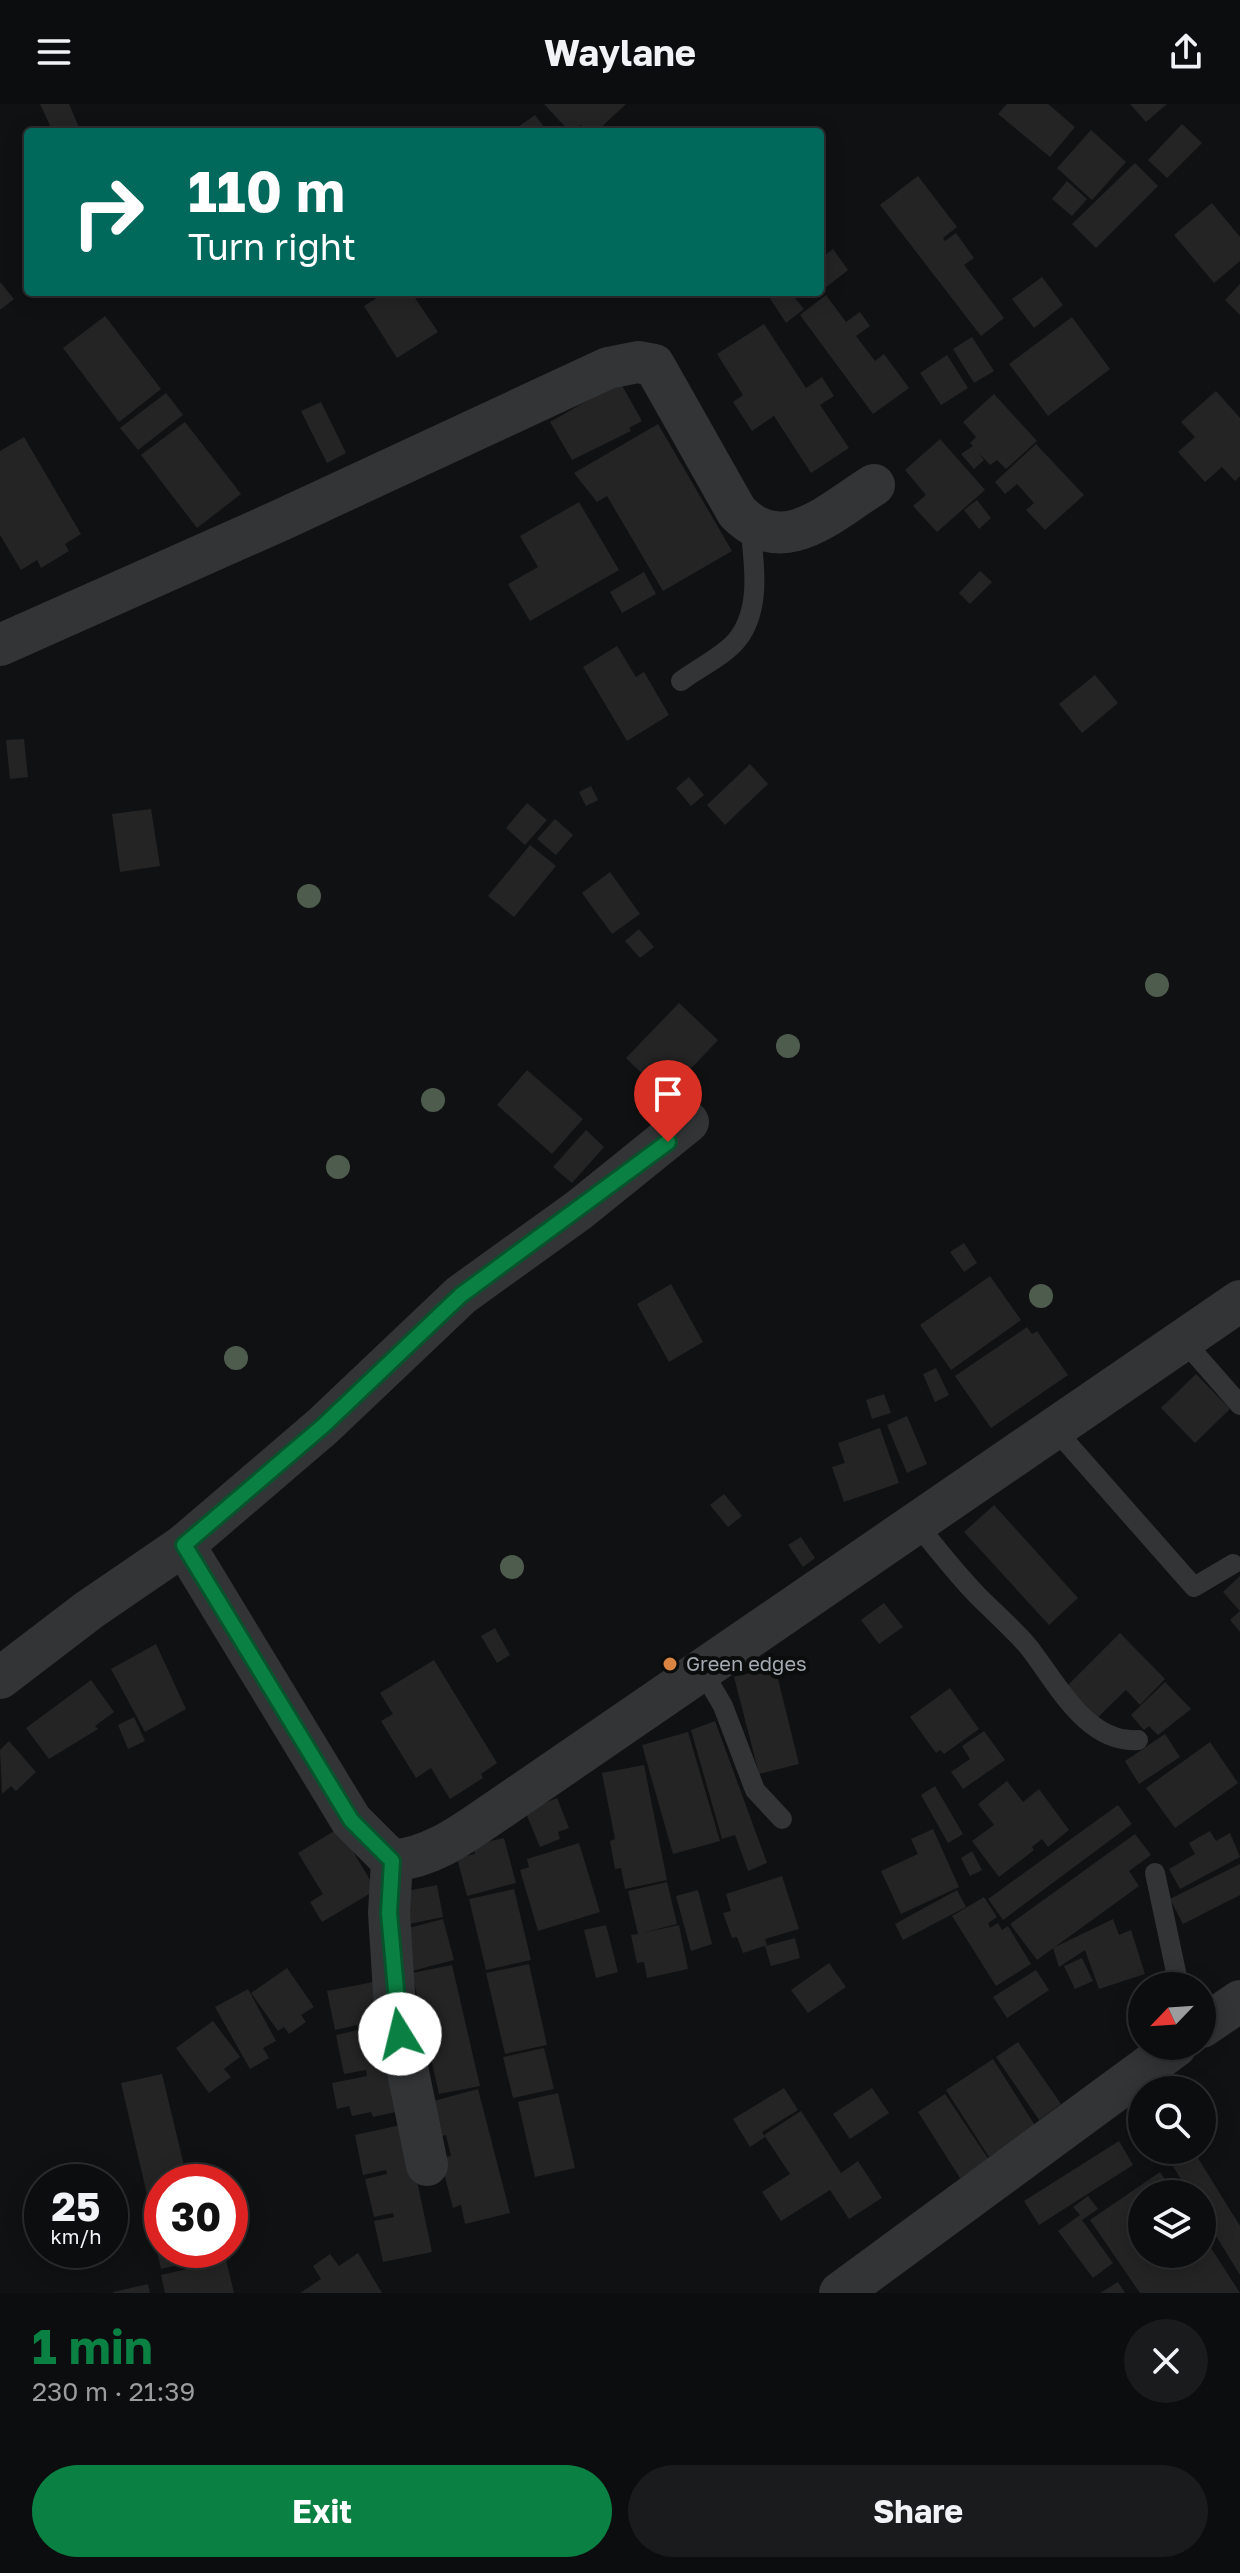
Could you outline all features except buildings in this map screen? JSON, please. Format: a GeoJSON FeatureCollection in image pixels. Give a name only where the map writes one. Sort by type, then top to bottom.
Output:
{"type":"FeatureCollection","features":[{"type":"Feature","properties":{"kind":"street"},"geometry":{"type":"LineString","coordinates":[[0,645],[281,520],[608,368],[638,362],[654,365],[737,512],[750,525],[776,534],[801,531],[874,485]]}},
{"type":"Feature","properties":{"kind":"street"},"geometry":{"type":"LineString","coordinates":[[0,1678],[89,1610],[184,1545],[323,1426],[461,1295],[579,1210],[688,1122]]}},
{"type":"Feature","properties":{"kind":"street"},"geometry":{"type":"LineString","coordinates":[[392,1861],[418,1858],[446,1845],[1240,1301]]}},
{"type":"Feature","properties":{"kind":"street"},"geometry":{"type":"LineString","coordinates":[[184,1545],[351,1820],[392,1861],[389,1913],[395,2008],[427,2165]]}},
{"type":"Feature","properties":{"kind":"street"},"geometry":{"type":"LineString","coordinates":[[1216,2017],[1240,2001]]}},
{"type":"Feature","properties":{"kind":"street"},"geometry":{"type":"LineString","coordinates":[[840,2293],[1157,2060]]}},
{"type":"Feature","properties":{"kind":"lane"},"geometry":{"type":"LineString","coordinates":[[681,681],[736,640],[750,613],[755,577],[750,525]]}},
{"type":"Feature","properties":{"kind":"lane"},"geometry":{"type":"LineString","coordinates":[[1183,1340],[1240,1405]]}},
{"type":"Feature","properties":{"kind":"lane"},"geometry":{"type":"LineString","coordinates":[[1053,1427],[1194,1587],[1233,1564]]}},
{"type":"Feature","properties":{"kind":"lane"},"geometry":{"type":"LineString","coordinates":[[915,1522],[976,1594],[1027,1645],[1057,1690],[1097,1727],[1121,1741],[1138,1740]]}},
{"type":"Feature","properties":{"kind":"lane"},"geometry":{"type":"LineString","coordinates":[[702,1670],[723,1706],[755,1790],[782,1819]]}},
{"type":"Feature","properties":{"kind":"lane"},"geometry":{"type":"LineString","coordinates":[[1155,1873],[1176,1972]]}},
{"type":"Feature","properties":{"kind":"place","name":"Green edges"},"geometry":{"type":"Point","coordinates":[670,1664]}},
{"type":"Feature","properties":{"kind":"route"},"geometry":{"type":"LineString","coordinates":[[400,2034],[395,2008],[389,1913],[392,1861],[368,1841],[351,1820],[184,1545],[323,1426],[461,1295],[668,1142]]}}]}
